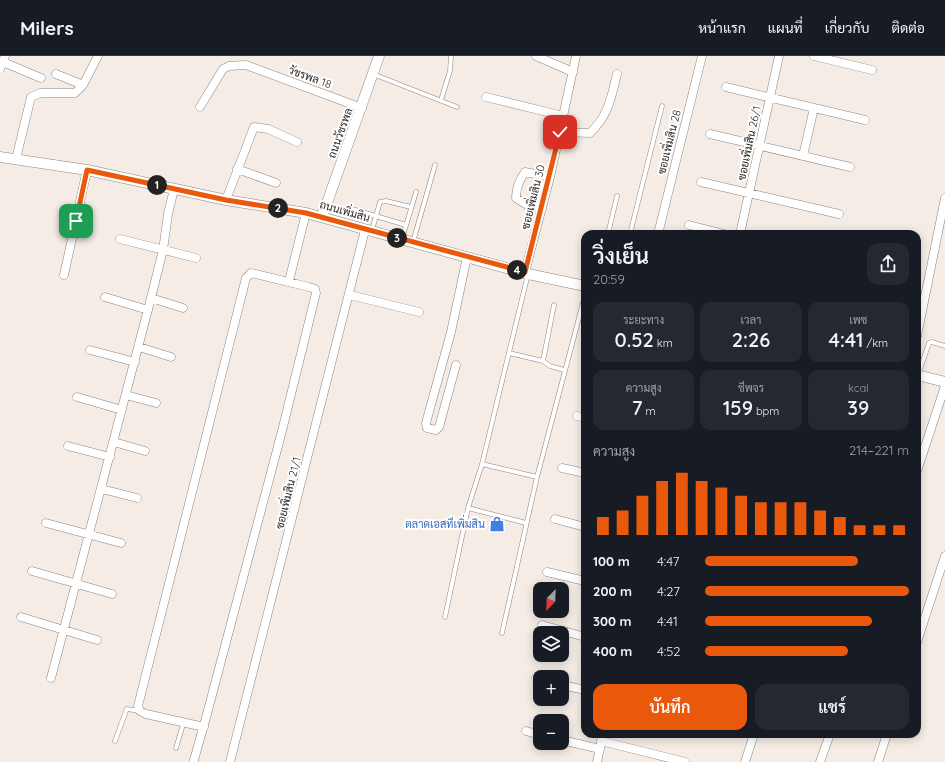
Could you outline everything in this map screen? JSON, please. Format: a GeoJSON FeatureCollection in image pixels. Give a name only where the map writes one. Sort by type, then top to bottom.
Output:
{"type":"FeatureCollection","features":[{"type":"Feature","properties":{"kind":"street"},"geometry":{"type":"LineString","coordinates":[[16,159],[31,97],[40,93],[75,93],[83,85],[98,56]]}},
{"type":"Feature","properties":{"kind":"street","name":"ถนนวัชรพล"},"geometry":{"type":"LineString","coordinates":[[322,217],[362,108],[379,56]]}},
{"type":"Feature","properties":{"kind":"street"},"geometry":{"type":"LineString","coordinates":[[536,56],[573,72]]}},
{"type":"Feature","properties":{"kind":"street","name":"ซอยเพิ่มสิน 30"},"geometry":{"type":"LineString","coordinates":[[527,273],[550,177],[576,56]]}},
{"type":"Feature","properties":{"kind":"street","name":"ซอยเพิ่มสิน 28"},"geometry":{"type":"LineString","coordinates":[[659,230],[702,56]]}},
{"type":"Feature","properties":{"kind":"street","name":"ซอยเพิ่มสิน 26/1"},"geometry":{"type":"LineString","coordinates":[[741,230],[779,56]]}},
{"type":"Feature","properties":{"kind":"street"},"geometry":{"type":"LineString","coordinates":[[814,56],[872,70]]}},
{"type":"Feature","properties":{"kind":"street"},"geometry":{"type":"LineString","coordinates":[[3,62],[41,78]]}},
{"type":"Feature","properties":{"kind":"street","name":"วัชรพล 18"},"geometry":{"type":"LineString","coordinates":[[200,107],[223,69],[240,65],[362,108]]}},
{"type":"Feature","properties":{"kind":"street"},"geometry":{"type":"LineString","coordinates":[[56,74],[83,85]]}},
{"type":"Feature","properties":{"kind":"street"},"geometry":{"type":"LineString","coordinates":[[560,132],[590,133],[600,124],[608,111],[617,74]]}},
{"type":"Feature","properties":{"kind":"street"},"geometry":{"type":"LineString","coordinates":[[726,87],[866,120]]}},
{"type":"Feature","properties":{"kind":"street"},"geometry":{"type":"LineString","coordinates":[[486,97],[563,116]]}},
{"type":"Feature","properties":{"kind":"street"},"geometry":{"type":"LineString","coordinates":[[803,156],[814,108]]}},
{"type":"Feature","properties":{"kind":"street"},"geometry":{"type":"LineString","coordinates":[[226,200],[254,127],[268,129],[296,142]]}},
{"type":"Feature","properties":{"kind":"street"},"geometry":{"type":"LineString","coordinates":[[710,134],[850,166]]}},
{"type":"Feature","properties":{"kind":"street","name":"ถนนเพิ่มสิน"},"geometry":{"type":"LineString","coordinates":[[0,157],[87,170],[226,200],[306,213],[527,273],[581,285]]}},
{"type":"Feature","properties":{"kind":"street"},"geometry":{"type":"LineString","coordinates":[[237,169],[276,183]]}},
{"type":"Feature","properties":{"kind":"street"},"geometry":{"type":"LineString","coordinates":[[64,275],[87,170]]}},
{"type":"Feature","properties":{"kind":"street"},"geometry":{"type":"LineString","coordinates":[[542,208],[527,205],[516,198],[516,194],[520,180],[525,172],[550,177]]}},
{"type":"Feature","properties":{"kind":"street"},"geometry":{"type":"LineString","coordinates":[[701,182],[838,214]]}},
{"type":"Feature","properties":{"kind":"street"},"geometry":{"type":"LineString","coordinates":[[51,678],[139,347],[163,250],[168,214],[174,189]]}},
{"type":"Feature","properties":{"kind":"street"},"geometry":{"type":"LineString","coordinates":[[921,316],[945,198]]}},
{"type":"Feature","properties":{"kind":"street"},"geometry":{"type":"LineString","coordinates":[[289,280],[306,213]]}},
{"type":"Feature","properties":{"kind":"street"},"geometry":{"type":"LineString","coordinates":[[689,225],[708,230]]}},
{"type":"Feature","properties":{"kind":"street","name":"ซอยเพิ่มสิน 21/1"},"geometry":{"type":"LineString","coordinates":[[230,762],[350,295],[369,231]]}},
{"type":"Feature","properties":{"kind":"street"},"geometry":{"type":"LineString","coordinates":[[120,239],[196,258]]}},
{"type":"Feature","properties":{"kind":"street"},"geometry":{"type":"LineString","coordinates":[[456,365],[439,427],[436,430],[426,428],[426,423],[451,332],[467,257]]}},
{"type":"Feature","properties":{"kind":"street"},"geometry":{"type":"LineString","coordinates":[[194,760],[204,726],[282,431],[316,294],[315,289],[289,280],[251,273],[246,278],[138,706],[140,711],[146,714],[204,726]]}},
{"type":"Feature","properties":{"kind":"street"},"geometry":{"type":"LineString","coordinates":[[350,295],[418,312]]}},
{"type":"Feature","properties":{"kind":"street"},"geometry":{"type":"LineString","coordinates":[[105,297],[148,310]]}},
{"type":"Feature","properties":{"kind":"street"},"geometry":{"type":"LineString","coordinates":[[151,298],[183,308]]}},
{"type":"Feature","properties":{"kind":"street"},"geometry":{"type":"LineString","coordinates":[[139,347],[171,357]]}},
{"type":"Feature","properties":{"kind":"street"},"geometry":{"type":"LineString","coordinates":[[90,350],[135,362]]}},
{"type":"Feature","properties":{"kind":"street"},"geometry":{"type":"LineString","coordinates":[[921,376],[945,382]]}},
{"type":"Feature","properties":{"kind":"street"},"geometry":{"type":"LineString","coordinates":[[921,459],[945,386]]}},
{"type":"Feature","properties":{"kind":"street"},"geometry":{"type":"LineString","coordinates":[[126,395],[156,403]]}},
{"type":"Feature","properties":{"kind":"street"},"geometry":{"type":"LineString","coordinates":[[77,397],[122,410]]}},
{"type":"Feature","properties":{"kind":"street"},"geometry":{"type":"LineString","coordinates":[[114,442],[145,451]]}},
{"type":"Feature","properties":{"kind":"street"},"geometry":{"type":"LineString","coordinates":[[68,446],[110,457]]}},
{"type":"Feature","properties":{"kind":"street"},"geometry":{"type":"LineString","coordinates":[[562,468],[581,472]]}},
{"type":"Feature","properties":{"kind":"street"},"geometry":{"type":"LineString","coordinates":[[102,489],[137,498]]}},
{"type":"Feature","properties":{"kind":"street"},"geometry":{"type":"LineString","coordinates":[[555,519],[581,526]]}},
{"type":"Feature","properties":{"kind":"street"},"geometry":{"type":"LineString","coordinates":[[46,523],[121,543]]}},
{"type":"Feature","properties":{"kind":"street"},"geometry":{"type":"LineString","coordinates":[[921,630],[945,557]]}},
{"type":"Feature","properties":{"kind":"street"},"geometry":{"type":"LineString","coordinates":[[32,571],[112,594]]}},
{"type":"Feature","properties":{"kind":"street"},"geometry":{"type":"LineString","coordinates":[[547,572],[581,580]]}},
{"type":"Feature","properties":{"kind":"street"},"geometry":{"type":"LineString","coordinates":[[21,617],[97,640]]}},
{"type":"Feature","properties":{"kind":"street"},"geometry":{"type":"LineString","coordinates":[[542,625],[581,636]]}},
{"type":"Feature","properties":{"kind":"street"},"geometry":{"type":"LineString","coordinates":[[569,687],[581,689]]}},
{"type":"Feature","properties":{"kind":"street"},"geometry":{"type":"LineString","coordinates":[[526,731],[533,733]]}},
{"type":"Feature","properties":{"kind":"street"},"geometry":{"type":"LineString","coordinates":[[745,762],[753,738]]}},
{"type":"Feature","properties":{"kind":"street"},"geometry":{"type":"LineString","coordinates":[[820,762],[829,738]]}},
{"type":"Feature","properties":{"kind":"street"},"geometry":{"type":"LineString","coordinates":[[878,762],[886,738]]}},
{"type":"Feature","properties":{"kind":"street"},"geometry":{"type":"LineString","coordinates":[[569,740],[601,742],[685,762]]}},
{"type":"Feature","properties":{"kind":"street"},"geometry":{"type":"LineString","coordinates":[[597,762],[601,742]]}},
{"type":"Feature","properties":{"kind":"lane"},"geometry":{"type":"LineString","coordinates":[[441,100],[450,71],[451,56]]}},
{"type":"Feature","properties":{"kind":"lane"},"geometry":{"type":"LineString","coordinates":[[373,74],[457,107]]}},
{"type":"Feature","properties":{"kind":"lane"},"geometry":{"type":"LineString","coordinates":[[631,230],[662,106]]}},
{"type":"Feature","properties":{"kind":"lane"},"geometry":{"type":"LineString","coordinates":[[413,242],[435,166]]}},
{"type":"Feature","properties":{"kind":"lane"},"geometry":{"type":"LineString","coordinates":[[402,239],[416,192]]}},
{"type":"Feature","properties":{"kind":"lane"},"geometry":{"type":"LineString","coordinates":[[609,230],[617,196]]}},
{"type":"Feature","properties":{"kind":"lane"},"geometry":{"type":"LineString","coordinates":[[369,231],[379,204],[383,201],[411,207]]}},
{"type":"Feature","properties":{"kind":"lane"},"geometry":{"type":"LineString","coordinates":[[352,209],[406,225]]}},
{"type":"Feature","properties":{"kind":"lane"},"geometry":{"type":"LineString","coordinates":[[445,617],[468,508],[482,464],[527,273]]}},
{"type":"Feature","properties":{"kind":"lane"},"geometry":{"type":"LineString","coordinates":[[543,361],[554,305]]}},
{"type":"Feature","properties":{"kind":"lane"},"geometry":{"type":"LineString","coordinates":[[502,632],[537,477],[581,309]]}},
{"type":"Feature","properties":{"kind":"lane"},"geometry":{"type":"LineString","coordinates":[[921,366],[929,343],[945,346]]}},
{"type":"Feature","properties":{"kind":"lane"},"geometry":{"type":"LineString","coordinates":[[509,353],[543,361],[550,366],[564,370]]}},
{"type":"Feature","properties":{"kind":"lane"},"geometry":{"type":"LineString","coordinates":[[482,464],[537,477]]}},
{"type":"Feature","properties":{"kind":"lane"},"geometry":{"type":"LineString","coordinates":[[468,508],[526,523]]}},
{"type":"Feature","properties":{"kind":"lane"},"geometry":{"type":"LineString","coordinates":[[115,741],[127,709],[140,711]]}},
{"type":"Feature","properties":{"kind":"lane"},"geometry":{"type":"LineString","coordinates":[[176,748],[184,721]]}},
{"type":"Feature","properties":{"kind":"place","name":"ตลาดเอสทีเพิ่มสิน"},"geometry":{"type":"Point","coordinates":[497,524]}},
{"type":"Feature","properties":{"kind":"route"},"geometry":{"type":"LineString","coordinates":[[76,221],[87,170],[226,200],[306,213],[525,272],[550,177],[560,132]]}}]}
